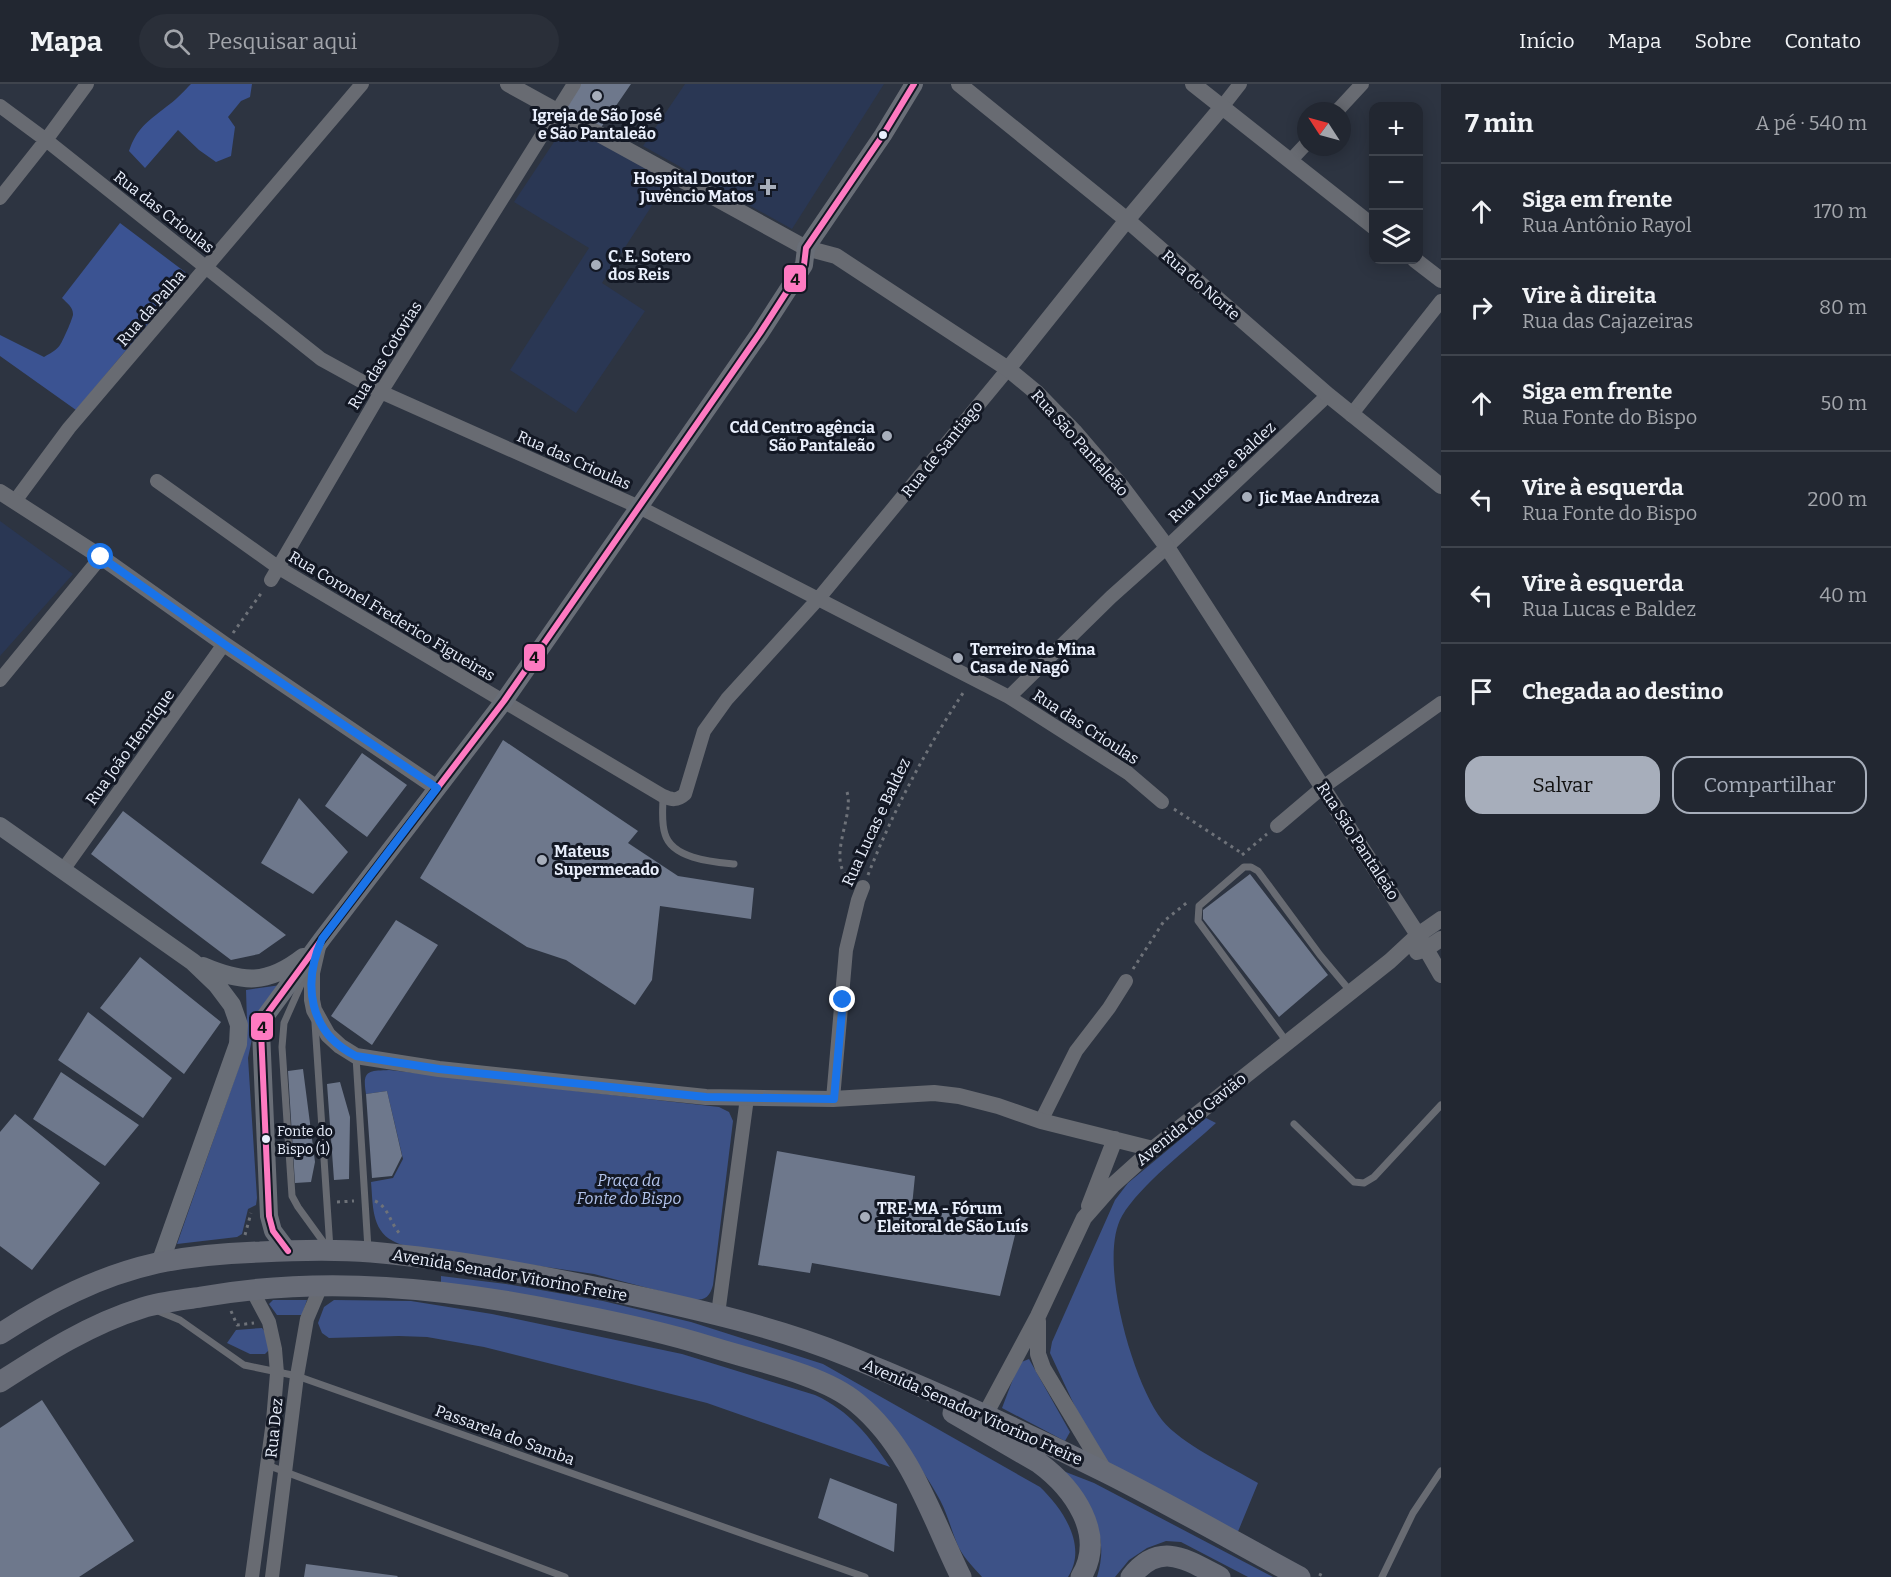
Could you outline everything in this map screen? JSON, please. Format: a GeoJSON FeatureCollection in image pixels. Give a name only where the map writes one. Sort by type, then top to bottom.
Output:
{"type":"FeatureCollection","features":[{"type":"Feature","properties":{"kind":"main road"},"geometry":{"type":"LineString","coordinates":[[288,1251],[273,1231],[269,1216],[261,1031],[267,1013],[504,701],[760,333],[804,265],[807,248],[884,135],[914,84]]}},
{"type":"Feature","properties":{"kind":"main road"},"geometry":{"type":"LineString","coordinates":[[0,826],[193,962],[217,985],[237,1015],[238,1044],[160,1263]]}},
{"type":"Feature","properties":{"kind":"main road"},"geometry":{"type":"LineString","coordinates":[[193,962],[242,980],[262,978],[294,964],[321,942]]}},
{"type":"Feature","properties":{"kind":"main road","name":"Avenida Senador Vitorino Freire"},"geometry":{"type":"LineString","coordinates":[[0,1334],[70,1293],[126,1271],[219,1254],[288,1251],[368,1252],[434,1259],[576,1282],[718,1314],[843,1354],[985,1415],[1106,1473],[1300,1577]]}},
{"type":"Feature","properties":{"kind":"main road","name":"Avenida Senador Vitorino Freire"},"geometry":{"type":"LineString","coordinates":[[0,1382],[54,1347],[105,1321],[144,1307],[252,1290],[321,1286],[431,1290],[522,1303],[635,1326],[692,1341],[826,1384],[857,1402],[894,1445],[921,1487],[963,1577]]}},
{"type":"Feature","properties":{"kind":"main road"},"geometry":{"type":"LineString","coordinates":[[873,1367],[1039,1463],[1061,1482],[1078,1503],[1088,1528],[1089,1552],[1086,1569],[1081,1577]]}},
{"type":"Feature","properties":{"kind":"main road"},"geometry":{"type":"LineString","coordinates":[[1131,1577],[1150,1560],[1171,1555],[1220,1577]]}},
{"type":"Feature","properties":{"kind":"street"},"geometry":{"type":"LineString","coordinates":[[0,198],[87,84]]}},
{"type":"Feature","properties":{"kind":"street","name":"Rua da Palha"},"geometry":{"type":"LineString","coordinates":[[15,501],[69,428],[362,84]]}},
{"type":"Feature","properties":{"kind":"street","name":"Rua São Pantaleão"},"geometry":{"type":"LineString","coordinates":[[508,84],[807,248],[836,256],[1008,369],[1037,393],[1074,431],[1122,487],[1167,547],[1323,787],[1441,975]]}},
{"type":"Feature","properties":{"kind":"street","name":"Rua das Cotovias"},"geometry":{"type":"LineString","coordinates":[[275,574],[381,392],[574,84]]}},
{"type":"Feature","properties":{"kind":"street","name":"Rua do Norte"},"geometry":{"type":"LineString","coordinates":[[959,84],[1127,220],[1328,396],[1441,486]]}},
{"type":"Feature","properties":{"kind":"street"},"geometry":{"type":"LineString","coordinates":[[1193,84],[1369,222]]}},
{"type":"Feature","properties":{"kind":"street"},"geometry":{"type":"LineString","coordinates":[[1222,107],[1240,84]]}},
{"type":"Feature","properties":{"kind":"street"},"geometry":{"type":"LineString","coordinates":[[1345,102],[1362,84]]}},
{"type":"Feature","properties":{"kind":"street","name":"Rua das Crioulas"},"geometry":{"type":"LineString","coordinates":[[0,106],[321,359],[381,392],[639,507],[1009,697],[1128,773],[1162,802]]}},
{"type":"Feature","properties":{"kind":"street","name":"Rua de Santiago"},"geometry":{"type":"LineString","coordinates":[[680,798],[685,794],[690,781],[704,731],[727,699],[819,598],[1222,107]]}},
{"type":"Feature","properties":{"kind":"street"},"geometry":{"type":"LineString","coordinates":[[1290,160],[1297,153]]}},
{"type":"Feature","properties":{"kind":"street"},"geometry":{"type":"LineString","coordinates":[[1420,264],[1441,280]]}},
{"type":"Feature","properties":{"kind":"street"},"geometry":{"type":"LineString","coordinates":[[1351,415],[1441,301]]}},
{"type":"Feature","properties":{"kind":"street","name":"Rua Lucas e Baldez"},"geometry":{"type":"LineString","coordinates":[[1009,697],[1102,605],[1328,396]]}},
{"type":"Feature","properties":{"kind":"street","name":"Rua Coronel Frederico Figueiras"},"geometry":{"type":"LineString","coordinates":[[157,481],[275,574],[504,701],[663,796],[673,800],[680,798]]}},
{"type":"Feature","properties":{"kind":"street"},"geometry":{"type":"LineString","coordinates":[[0,492],[101,557],[224,644],[437,788]]}},
{"type":"Feature","properties":{"kind":"street"},"geometry":{"type":"LineString","coordinates":[[0,680],[101,557]]}},
{"type":"Feature","properties":{"kind":"street","name":"Rua João Henrique"},"geometry":{"type":"LineString","coordinates":[[63,870],[224,644]]}},
{"type":"Feature","properties":{"kind":"street"},"geometry":{"type":"LineString","coordinates":[[1276,826],[1323,787],[1441,703]]}},
{"type":"Feature","properties":{"kind":"street","name":"Rua Lucas e Baldez"},"geometry":{"type":"LineString","coordinates":[[834,1099],[846,950],[863,887]]}},
{"type":"Feature","properties":{"kind":"street","name":"Avenida do Gavião"},"geometry":{"type":"LineString","coordinates":[[985,1415],[1038,1316],[1084,1218],[1113,1185],[1153,1149],[1390,961],[1422,942],[1441,919]]}},
{"type":"Feature","properties":{"kind":"street","name":"Avenida do Gavião"},"geometry":{"type":"LineString","coordinates":[[1422,942],[1441,939]]}},
{"type":"Feature","properties":{"kind":"street"},"geometry":{"type":"LineString","coordinates":[[321,942],[311,986],[314,1010],[323,1028],[334,1041],[356,1056],[439,1069],[706,1097],[834,1099],[934,1093],[959,1096],[998,1106],[1041,1121],[1153,1149]]}},
{"type":"Feature","properties":{"kind":"street"},"geometry":{"type":"LineString","coordinates":[[1041,1121],[1076,1051],[1126,981]]}},
{"type":"Feature","properties":{"kind":"street"},"geometry":{"type":"LineString","coordinates":[[718,1314],[747,1098]]}},
{"type":"Feature","properties":{"kind":"street"},"geometry":{"type":"LineString","coordinates":[[1084,1218],[1115,1139]]}},
{"type":"Feature","properties":{"kind":"street","name":"Rua Dez"},"geometry":{"type":"LineString","coordinates":[[272,1577],[297,1376],[307,1318],[321,1286]]}},
{"type":"Feature","properties":{"kind":"street","name":"Rua Dez"},"geometry":{"type":"LineString","coordinates":[[252,1290],[269,1322],[277,1373],[275,1405],[252,1577]]}},
{"type":"Feature","properties":{"kind":"street","name":"Avenida do Gavião"},"geometry":{"type":"LineString","coordinates":[[1038,1316],[1037,1341],[1042,1368],[1106,1473]]}},
{"type":"Feature","properties":{"kind":"lane"},"geometry":{"type":"LineString","coordinates":[[663,796],[662,818],[665,836],[673,846],[685,854],[707,862],[734,864]]}},
{"type":"Feature","properties":{"kind":"lane"},"geometry":{"type":"LineString","coordinates":[[1287,1042],[1198,921],[1199,906],[1244,867],[1251,867],[1258,871],[1320,955],[1351,992]]}},
{"type":"Feature","properties":{"kind":"lane"},"geometry":{"type":"LineString","coordinates":[[321,942],[284,1023],[282,1047],[292,1196],[330,1251]]}},
{"type":"Feature","properties":{"kind":"lane"},"geometry":{"type":"LineString","coordinates":[[314,1010],[330,1251]]}},
{"type":"Feature","properties":{"kind":"lane"},"geometry":{"type":"LineString","coordinates":[[356,1056],[368,1252]]}},
{"type":"Feature","properties":{"kind":"lane"},"geometry":{"type":"LineString","coordinates":[[1293,1124],[1354,1182],[1364,1183],[1374,1177],[1441,1105]]}},
{"type":"Feature","properties":{"kind":"lane","name":"Passarela do Samba"},"geometry":{"type":"LineString","coordinates":[[144,1307],[161,1311],[180,1320],[244,1365],[297,1376],[865,1577]]}},
{"type":"Feature","properties":{"kind":"lane"},"geometry":{"type":"LineString","coordinates":[[267,1465],[565,1577]]}},
{"type":"Feature","properties":{"kind":"lane"},"geometry":{"type":"LineString","coordinates":[[1382,1577],[1413,1512],[1441,1471]]}},
{"type":"Feature","properties":{"kind":"path"},"geometry":{"type":"LineString","coordinates":[[224,644],[275,574]]}},
{"type":"Feature","properties":{"kind":"path","name":"Rua Lucas e Baldez"},"geometry":{"type":"LineString","coordinates":[[863,887],[877,851],[923,761],[972,678]]}},
{"type":"Feature","properties":{"kind":"path"},"geometry":{"type":"LineString","coordinates":[[847,792],[849,799],[842,834],[840,866],[846,877],[863,887]]}},
{"type":"Feature","properties":{"kind":"path"},"geometry":{"type":"LineString","coordinates":[[1162,802],[1244,854]]}},
{"type":"Feature","properties":{"kind":"shaded area"},"geometry":{"type":"Polygon","coordinates":[[[191,84],[252,84],[250,97],[241,101],[228,117],[235,127],[231,156],[216,162],[178,130],[145,168],[129,151],[135,137],[148,121],[173,102],[191,84]]]}},
{"type":"Feature","properties":{"kind":"shaded area","name":"Hospital Doutor Juvêncio Matos"},"geometry":{"type":"Polygon","coordinates":[[[685,84],[884,84],[792,229],[643,146],[685,84]]]}},
{"type":"Feature","properties":{"kind":"shaded area","name":"C. E. Sotero dos Reis"},"geometry":{"type":"Polygon","coordinates":[[[568,121],[669,179],[602,283],[645,311],[576,413],[510,370],[589,248],[514,202],[568,121]]]}},
{"type":"Feature","properties":{"kind":"shaded area"},"geometry":{"type":"Polygon","coordinates":[[[120,223],[189,275],[76,410],[0,356],[0,335],[44,357],[57,349],[73,314],[71,307],[62,298],[120,223]]]}},
{"type":"Feature","properties":{"kind":"shaded area"},"geometry":{"type":"Polygon","coordinates":[[[0,521],[73,574],[0,656],[0,521]]]}},
{"type":"Feature","properties":{"kind":"green space"},"geometry":{"type":"Polygon","coordinates":[[[281,985],[256,1020],[248,1058],[256,1205],[248,1209],[242,1234],[237,1237],[177,1244],[243,1055],[247,1022],[246,990],[281,985]]]}},
{"type":"Feature","properties":{"kind":"green space","name":"Praça da Fonte do Bispo"},"geometry":{"type":"Polygon","coordinates":[[[389,1070],[719,1107],[729,1112],[733,1121],[713,1285],[709,1295],[694,1300],[594,1274],[416,1248],[393,1241],[381,1230],[374,1215],[371,1182],[393,1178],[403,1159],[387,1091],[366,1094],[365,1080],[368,1073],[389,1070]]]}},
{"type":"Feature","properties":{"kind":"green space"},"geometry":{"type":"Polygon","coordinates":[[[1206,1118],[1216,1123],[1140,1192],[1122,1216],[1115,1236],[1116,1290],[1130,1351],[1140,1379],[1162,1420],[1181,1438],[1258,1483],[1237,1534],[1109,1464],[1077,1411],[1050,1353],[1052,1342],[1115,1200],[1128,1183],[1206,1118]]]}},
{"type":"Feature","properties":{"kind":"green space"},"geometry":{"type":"Polygon","coordinates":[[[441,1276],[506,1284],[603,1301],[691,1322],[823,1364],[1040,1487],[1064,1517],[1074,1541],[1073,1565],[1068,1577],[982,1577],[959,1548],[943,1506],[923,1472],[892,1430],[859,1393],[441,1283],[441,1276]]]}},
{"type":"Feature","properties":{"kind":"green space"},"geometry":{"type":"Polygon","coordinates":[[[273,1300],[307,1300],[302,1315],[277,1315],[269,1304],[273,1300]]]}},
{"type":"Feature","properties":{"kind":"green space"},"geometry":{"type":"Polygon","coordinates":[[[334,1300],[411,1301],[492,1314],[682,1354],[815,1395],[827,1401],[858,1425],[890,1467],[707,1403],[484,1347],[427,1337],[329,1338],[322,1333],[318,1323],[324,1307],[334,1300]]]}},
{"type":"Feature","properties":{"kind":"green space"},"geometry":{"type":"Polygon","coordinates":[[[262,1328],[269,1350],[265,1354],[250,1354],[227,1343],[236,1330],[262,1328]]]}},
{"type":"Feature","properties":{"kind":"green space"},"geometry":{"type":"Polygon","coordinates":[[[1029,1359],[1070,1432],[1065,1441],[1002,1408],[1019,1363],[1029,1359]]]}},
{"type":"Feature","properties":{"kind":"green space"},"geometry":{"type":"Polygon","coordinates":[[[1058,1469],[1094,1483],[1273,1577],[1248,1577],[1181,1542],[1166,1541],[1147,1548],[1129,1560],[1115,1577],[1097,1577],[1101,1560],[1098,1531],[1086,1507],[1058,1469]]]}},
{"type":"Feature","properties":{"kind":"building","name":"Igreja de São José e São Pantaleão"},"geometry":{"type":"Polygon","coordinates":[[[580,84],[631,84],[600,129],[564,108],[580,84]]]}},
{"type":"Feature","properties":{"kind":"building","name":"Mateus Supermecado"},"geometry":{"type":"Polygon","coordinates":[[[503,740],[638,831],[628,843],[678,876],[754,888],[751,919],[660,906],[652,980],[635,1005],[566,960],[527,947],[420,878],[503,740]]]}},
{"type":"Feature","properties":{"kind":"building"},"geometry":{"type":"Polygon","coordinates":[[[362,753],[407,785],[367,837],[325,806],[362,753]]]}},
{"type":"Feature","properties":{"kind":"building"},"geometry":{"type":"Polygon","coordinates":[[[299,798],[348,852],[313,894],[261,863],[299,798]]]}},
{"type":"Feature","properties":{"kind":"building"},"geometry":{"type":"Polygon","coordinates":[[[123,811],[286,935],[259,954],[231,960],[91,854],[123,811]]]}},
{"type":"Feature","properties":{"kind":"building"},"geometry":{"type":"Polygon","coordinates":[[[1250,874],[1328,975],[1279,1017],[1203,919],[1203,910],[1250,874]]]}},
{"type":"Feature","properties":{"kind":"building"},"geometry":{"type":"Polygon","coordinates":[[[396,920],[438,945],[372,1045],[331,1016],[396,920]]]}},
{"type":"Feature","properties":{"kind":"building"},"geometry":{"type":"Polygon","coordinates":[[[140,957],[221,1022],[184,1074],[100,1008],[140,957]]]}},
{"type":"Feature","properties":{"kind":"building"},"geometry":{"type":"Polygon","coordinates":[[[88,1012],[172,1078],[143,1118],[58,1060],[88,1012]]]}},
{"type":"Feature","properties":{"kind":"building"},"geometry":{"type":"Polygon","coordinates":[[[303,1069],[315,1162],[311,1182],[295,1183],[288,1071],[303,1069]]]}},
{"type":"Feature","properties":{"kind":"building"},"geometry":{"type":"Polygon","coordinates":[[[61,1072],[139,1125],[105,1166],[33,1119],[61,1072]]]}},
{"type":"Feature","properties":{"kind":"building"},"geometry":{"type":"Polygon","coordinates":[[[340,1082],[350,1117],[349,1179],[334,1180],[327,1084],[340,1082]]]}},
{"type":"Feature","properties":{"kind":"building"},"geometry":{"type":"Polygon","coordinates":[[[387,1091],[402,1156],[392,1176],[372,1178],[366,1094],[387,1091]]]}},
{"type":"Feature","properties":{"kind":"building"},"geometry":{"type":"Polygon","coordinates":[[[15,1114],[100,1183],[32,1270],[0,1246],[0,1132],[15,1114]]]}},
{"type":"Feature","properties":{"kind":"building","name":"TRE-MA - Fórum Eleitoral de São Luís"},"geometry":{"type":"Polygon","coordinates":[[[777,1151],[915,1176],[912,1206],[1017,1227],[1000,1296],[812,1263],[810,1273],[758,1265],[777,1151]]]}},
{"type":"Feature","properties":{"kind":"building"},"geometry":{"type":"Polygon","coordinates":[[[42,1400],[134,1541],[79,1577],[0,1577],[0,1428],[42,1400]]]}},
{"type":"Feature","properties":{"kind":"building"},"geometry":{"type":"Polygon","coordinates":[[[830,1478],[897,1504],[894,1552],[818,1518],[830,1478]]]}},
{"type":"Feature","properties":{"kind":"building"},"geometry":{"type":"Polygon","coordinates":[[[306,1564],[398,1576],[304,1577],[306,1564]]]}},
{"type":"Feature","properties":{"kind":"transit line","name":"4"},"geometry":{"type":"LineString","coordinates":[[288,1251],[273,1231],[269,1216],[261,1031],[264,1018],[504,701],[760,333],[804,265],[806,248],[883,135],[914,84]]}},
{"type":"Feature","properties":{"kind":"place","name":"Igreja de São José e São Pantaleão"},"geometry":{"type":"Point","coordinates":[597,96]}},
{"type":"Feature","properties":{"kind":"place","name":"Hospital Doutor Juvêncio Matos"},"geometry":{"type":"Point","coordinates":[768,187]}},
{"type":"Feature","properties":{"kind":"place","name":"C. E. Sotero dos Reis"},"geometry":{"type":"Point","coordinates":[596,265]}},
{"type":"Feature","properties":{"kind":"place","name":"Cdd Centro agência São Pantaleão"},"geometry":{"type":"Point","coordinates":[887,436]}},
{"type":"Feature","properties":{"kind":"place","name":"Jic Mae Andreza"},"geometry":{"type":"Point","coordinates":[1247,497]}},
{"type":"Feature","properties":{"kind":"place","name":"Terreiro de Mina Casa de Nagô"},"geometry":{"type":"Point","coordinates":[958,658]}},
{"type":"Feature","properties":{"kind":"place","name":"Mateus Supermecado"},"geometry":{"type":"Point","coordinates":[542,860]}},
{"type":"Feature","properties":{"kind":"place","name":"Fonte do Bispo (1)"},"geometry":{"type":"Point","coordinates":[266,1139]}},
{"type":"Feature","properties":{"kind":"place","name":"TRE-MA - Fórum Eleitoral de São Luís"},"geometry":{"type":"Point","coordinates":[865,1217]}},
{"type":"Feature","properties":{"kind":"route"},"geometry":{"type":"LineString","coordinates":[[101,557],[224,644],[437,788],[322,939],[315,954],[311,986],[314,1010],[323,1028],[346,1051],[356,1056],[430,1068],[706,1097],[834,1099],[843,1000]]}}]}
